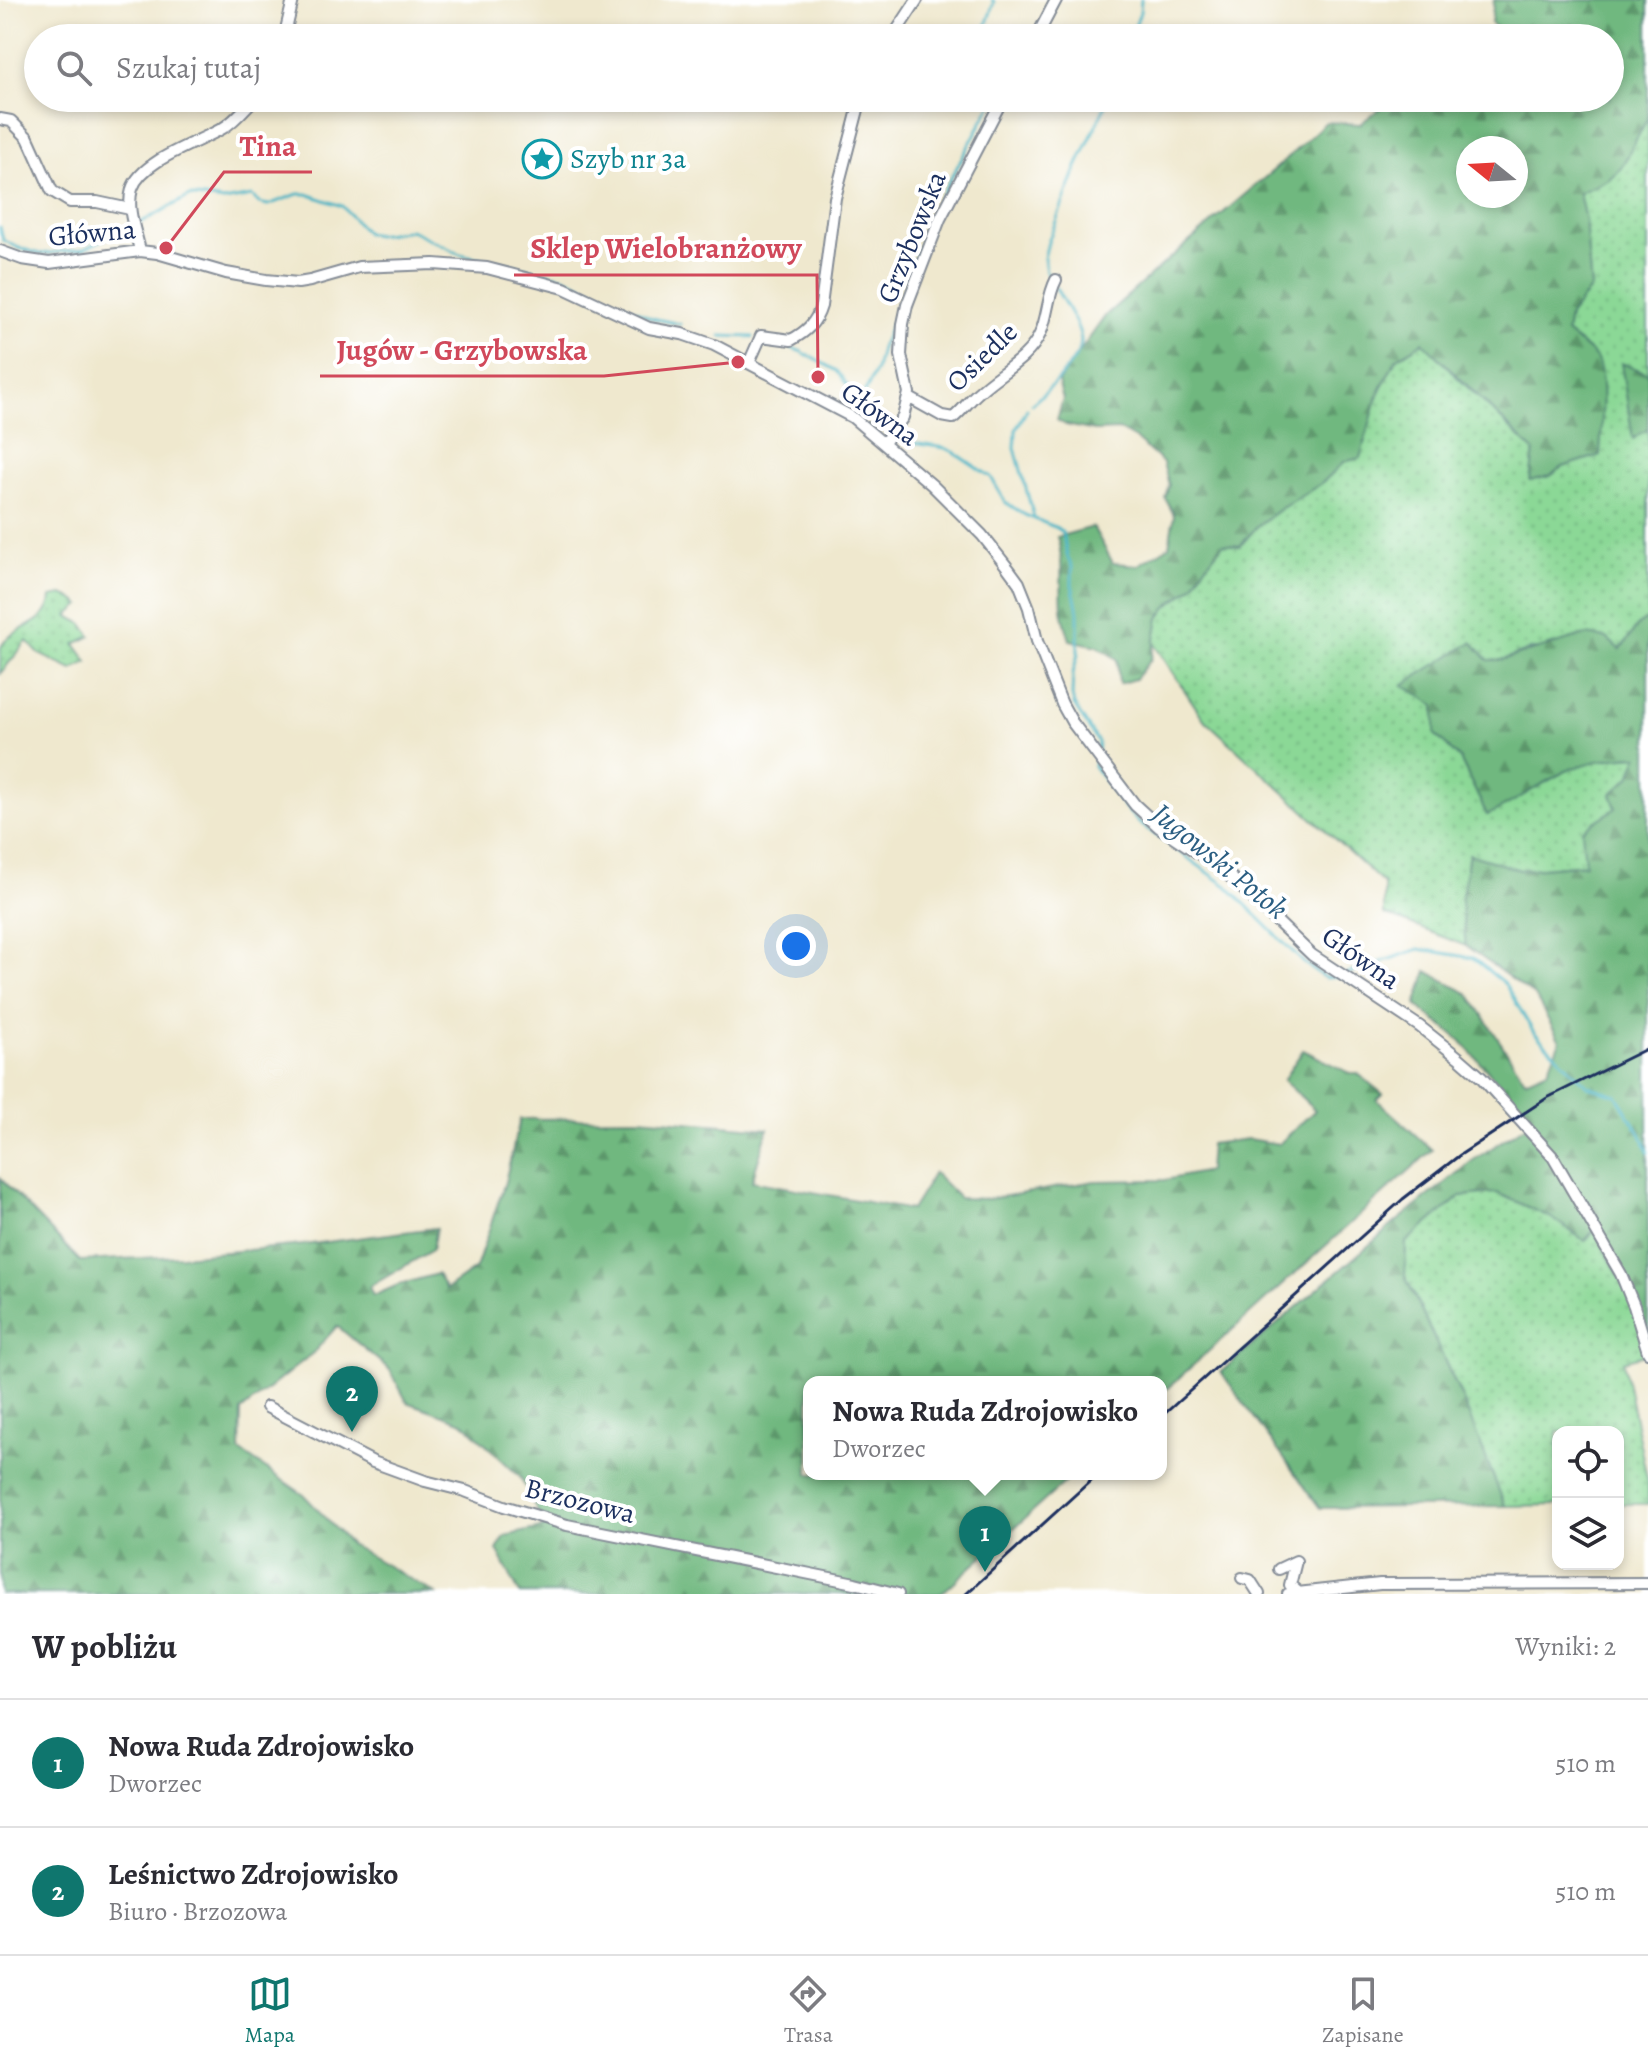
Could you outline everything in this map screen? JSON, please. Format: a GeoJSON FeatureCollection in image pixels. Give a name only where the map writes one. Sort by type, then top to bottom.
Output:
{"type":"FeatureCollection","features":[{"type":"Feature","properties":{"kind":"street"},"geometry":{"type":"LineString","coordinates":[[287,24],[293,0]]}},
{"type":"Feature","properties":{"kind":"street"},"geometry":{"type":"LineString","coordinates":[[901,24],[917,0]]}},
{"type":"Feature","properties":{"kind":"street"},"geometry":{"type":"LineString","coordinates":[[1042,24],[1052,2]]}},
{"type":"Feature","properties":{"kind":"street"},"geometry":{"type":"LineString","coordinates":[[140,251],[131,214],[132,187],[151,164],[227,126],[241,112]]}},
{"type":"Feature","properties":{"kind":"street"},"geometry":{"type":"LineString","coordinates":[[749,363],[759,340],[791,340],[818,318],[835,198],[857,112]]}},
{"type":"Feature","properties":{"kind":"street","name":"Grzybowska"},"geometry":{"type":"LineString","coordinates":[[887,438],[899,423],[908,397],[901,355],[907,305],[940,219],[996,112]]}},
{"type":"Feature","properties":{"kind":"street"},"geometry":{"type":"LineString","coordinates":[[0,119],[11,121],[28,138],[52,191],[70,202],[97,202],[131,214]]}},
{"type":"Feature","properties":{"kind":"street","name":"Główna"},"geometry":{"type":"LineString","coordinates":[[0,251],[22,259],[49,263],[140,251],[226,273],[286,282],[310,281],[359,267],[434,264],[487,268],[564,288],[649,328],[698,338],[887,438],[982,535],[1019,583],[1059,700],[1119,787],[1146,817],[1233,879],[1301,946],[1419,1026],[1482,1078],[1553,1157],[1621,1274],[1648,1352]]}},
{"type":"Feature","properties":{"kind":"street","name":"Osiedle"},"geometry":{"type":"LineString","coordinates":[[908,397],[942,416],[953,418],[1038,338],[1054,284]]}},
{"type":"Feature","properties":{"kind":"street","name":"Brzozowa"},"geometry":{"type":"LineString","coordinates":[[267,1407],[373,1462],[553,1521],[898,1594]]}},
{"type":"Feature","properties":{"kind":"street"},"geometry":{"type":"LineString","coordinates":[[1279,1569],[1296,1561],[1290,1585],[1299,1593]]}},
{"type":"Feature","properties":{"kind":"street"},"geometry":{"type":"LineString","coordinates":[[1242,1578],[1250,1580],[1259,1594]]}},
{"type":"Feature","properties":{"kind":"street"},"geometry":{"type":"LineString","coordinates":[[1288,1594],[1332,1592],[1380,1584],[1648,1583]]}},
{"type":"Feature","properties":{"kind":"green space"},"geometry":{"type":"Polygon","coordinates":[[[1494,0],[1648,0],[1648,117],[1621,168],[1608,180],[1579,193],[1585,220],[1591,288],[1569,316],[1566,333],[1593,354],[1599,366],[1602,405],[1600,455],[1530,481],[1534,451],[1423,342],[1396,359],[1378,395],[1360,458],[1344,462],[1322,483],[1258,525],[1240,546],[1223,544],[1194,585],[1167,607],[1159,618],[1151,659],[1135,679],[1119,684],[1117,659],[1097,646],[1070,640],[1061,599],[1057,537],[1093,527],[1113,563],[1138,565],[1169,546],[1174,515],[1165,498],[1169,485],[1163,463],[1137,440],[1119,430],[1095,431],[1057,420],[1063,399],[1058,382],[1106,315],[1326,122],[1360,124],[1375,112],[1624,112],[1624,24],[1491,23],[1494,0]]]}},
{"type":"Feature","properties":{"kind":"green space"},"geometry":{"type":"Polygon","coordinates":[[[1648,117],[1648,619],[1639,624],[1620,650],[1533,649],[1501,660],[1488,660],[1435,705],[1435,734],[1460,759],[1487,815],[1572,768],[1638,756],[1631,777],[1611,794],[1616,808],[1586,864],[1520,870],[1469,854],[1461,902],[1466,946],[1384,914],[1384,884],[1203,718],[1154,644],[1159,618],[1167,607],[1194,585],[1223,544],[1240,546],[1258,525],[1322,483],[1344,462],[1396,359],[1424,341],[1534,451],[1531,480],[1550,476],[1563,467],[1600,455],[1591,352],[1566,333],[1569,316],[1591,288],[1585,220],[1578,193],[1608,180],[1621,168],[1648,117]]]}},
{"type":"Feature","properties":{"kind":"green space"},"geometry":{"type":"Polygon","coordinates":[[[1621,363],[1648,373],[1648,429],[1633,439],[1621,363]]]}},
{"type":"Feature","properties":{"kind":"green space"},"geometry":{"type":"Polygon","coordinates":[[[62,595],[81,605],[68,616],[83,624],[91,636],[75,644],[88,662],[72,670],[39,654],[27,641],[0,674],[1,647],[6,640],[38,620],[49,607],[51,597],[62,595]]]}},
{"type":"Feature","properties":{"kind":"green space"},"geometry":{"type":"Polygon","coordinates":[[[1648,619],[1648,1353],[1630,1296],[1594,1230],[1585,1241],[1552,1218],[1497,1193],[1461,1196],[1406,1242],[1405,1276],[1462,1398],[1505,1506],[1320,1508],[1221,1372],[1472,1161],[1525,1126],[1540,1142],[1510,1095],[1460,1040],[1416,1005],[1427,971],[1469,994],[1525,1080],[1548,1070],[1560,1041],[1535,996],[1466,946],[1461,902],[1469,854],[1520,870],[1585,864],[1582,830],[1616,808],[1611,794],[1630,777],[1638,756],[1610,759],[1572,769],[1487,815],[1460,759],[1435,734],[1435,705],[1403,685],[1472,642],[1488,660],[1501,660],[1586,635],[1607,638],[1620,650],[1639,624],[1648,619]]]}},
{"type":"Feature","properties":{"kind":"green space"},"geometry":{"type":"Polygon","coordinates":[[[1303,1050],[1350,1073],[1357,1073],[1383,1094],[1377,1100],[1432,1150],[1167,1389],[1167,1376],[803,1376],[803,1480],[1067,1480],[941,1594],[520,1594],[497,1550],[505,1536],[545,1527],[521,1478],[463,1422],[407,1402],[390,1370],[337,1326],[314,1352],[241,1411],[240,1451],[304,1495],[351,1545],[436,1594],[0,1594],[0,1178],[80,1261],[303,1245],[436,1228],[432,1250],[369,1287],[373,1296],[437,1274],[446,1289],[476,1268],[505,1182],[520,1119],[639,1118],[768,1129],[752,1181],[911,1210],[934,1173],[959,1198],[989,1199],[1095,1181],[1165,1180],[1208,1171],[1210,1144],[1248,1139],[1279,1144],[1315,1110],[1283,1080],[1303,1050]]]}},
{"type":"Feature","properties":{"kind":"green space"},"geometry":{"type":"Polygon","coordinates":[[[1497,1192],[1552,1218],[1585,1241],[1595,1229],[1621,1274],[1648,1354],[1623,1361],[1648,1483],[1648,1504],[1624,1504],[1624,1426],[1552,1426],[1552,1505],[1505,1506],[1462,1398],[1405,1276],[1406,1242],[1461,1196],[1497,1192]]]}},
{"type":"Feature","properties":{"kind":"waterway"},"geometry":{"type":"LineString","coordinates":[[987,24],[992,0]]}},
{"type":"Feature","properties":{"kind":"waterway"},"geometry":{"type":"LineString","coordinates":[[1136,24],[1141,0]]}},
{"type":"Feature","properties":{"kind":"waterway"},"geometry":{"type":"LineString","coordinates":[[860,402],[876,370],[881,348],[929,218],[987,112]]}},
{"type":"Feature","properties":{"kind":"waterway"},"geometry":{"type":"LineString","coordinates":[[1052,282],[1046,272],[1044,258],[1048,242],[1103,112]]}},
{"type":"Feature","properties":{"kind":"waterway","name":"Jugowski Potok"},"geometry":{"type":"LineString","coordinates":[[138,224],[190,196],[224,201],[252,196],[259,203],[268,205],[298,194],[307,194],[342,206],[366,233],[377,235],[411,230],[460,254],[564,277],[652,318],[680,324]]}},
{"type":"Feature","properties":{"kind":"waterway","name":"Jugowski Potok"},"geometry":{"type":"LineString","coordinates":[[0,227],[3,240],[41,254],[83,249],[131,227]]}},
{"type":"Feature","properties":{"kind":"waterway"},"geometry":{"type":"LineString","coordinates":[[1032,404],[1062,375],[1080,348],[1078,328],[1056,288]]}},
{"type":"Feature","properties":{"kind":"waterway","name":"Jugowski Potok"},"geometry":{"type":"LineString","coordinates":[[721,336],[753,337]]}},
{"type":"Feature","properties":{"kind":"waterway","name":"Jugowski Potok"},"geometry":{"type":"LineString","coordinates":[[776,342],[837,371],[857,399],[914,443],[954,452],[991,477],[1005,502],[1062,532],[1072,567],[1072,585],[1078,611],[1078,654],[1072,696],[1074,705],[1098,742],[1097,752]]}},
{"type":"Feature","properties":{"kind":"waterway"},"geometry":{"type":"LineString","coordinates":[[1027,409],[1016,430],[1015,448],[1034,518]]}},
{"type":"Feature","properties":{"kind":"waterway","name":"Jugowski Potok"},"geometry":{"type":"LineString","coordinates":[[1095,759],[1094,766],[1139,823],[1227,886],[1304,963],[1325,978],[1339,977]]}},
{"type":"Feature","properties":{"kind":"waterway","name":"Jugowski Potok"},"geometry":{"type":"LineString","coordinates":[[1346,974],[1419,949],[1473,958],[1505,984],[1534,1033],[1588,1086],[1616,1095],[1643,1138],[1648,1152]]}},
{"type":"Feature","properties":{"kind":"railway"},"geometry":{"type":"LineString","coordinates":[[1167,1412],[1403,1199],[1460,1155],[1547,1098],[1648,1048]]}},
{"type":"Feature","properties":{"kind":"railway"},"geometry":{"type":"LineString","coordinates":[[966,1594],[1091,1480]]}},
{"type":"Feature","properties":{"kind":"place","name":"Szyb nr 3a"},"geometry":{"type":"Point","coordinates":[542,159]}},
{"type":"Feature","properties":{"kind":"place","name":"Tina"},"geometry":{"type":"Point","coordinates":[166,248]}},
{"type":"Feature","properties":{"kind":"place","name":"Jugów - Grzybowska"},"geometry":{"type":"Point","coordinates":[738,362]}},
{"type":"Feature","properties":{"kind":"place","name":"Sklep Wielobranżowy"},"geometry":{"type":"Point","coordinates":[818,377]}},
{"type":"Feature","properties":{"kind":"place","name":"Leśnictwo Zdrojowisko"},"geometry":{"type":"Point","coordinates":[352,1432]}},
{"type":"Feature","properties":{"kind":"place","name":"Nowa Ruda Zdrojowisko"},"geometry":{"type":"Point","coordinates":[985,1572]}}]}
